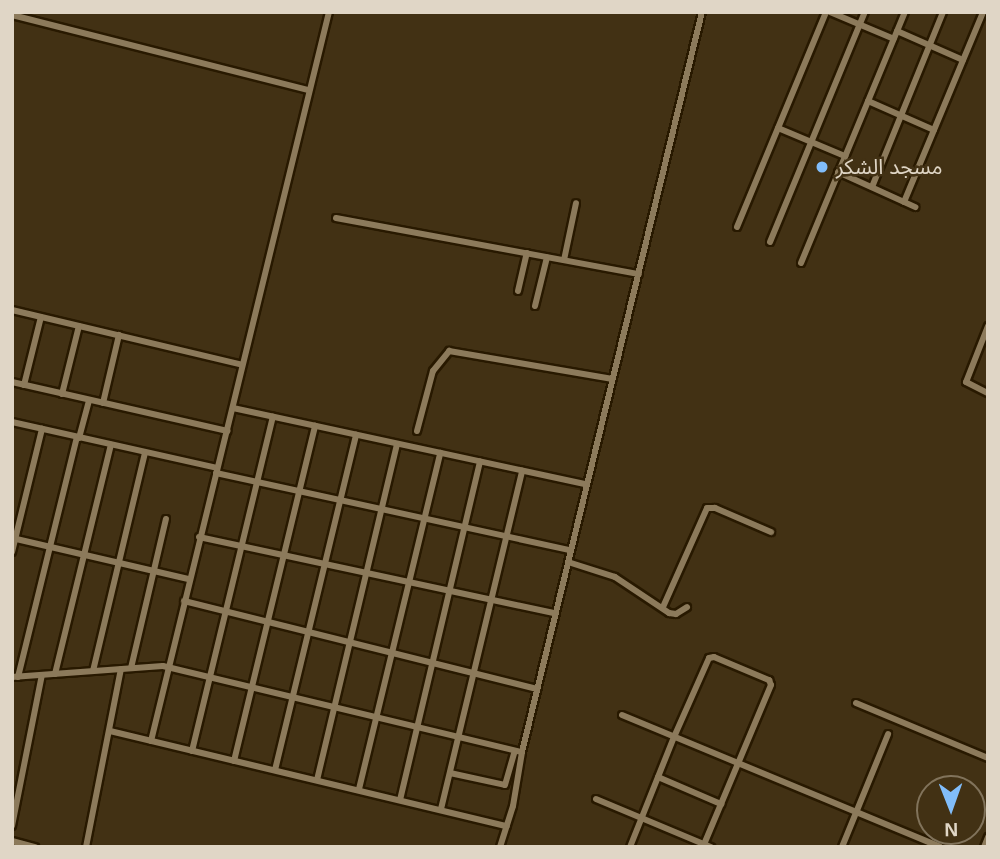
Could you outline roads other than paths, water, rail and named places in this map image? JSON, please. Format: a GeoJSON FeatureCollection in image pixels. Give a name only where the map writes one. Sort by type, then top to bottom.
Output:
{"type":"FeatureCollection","features":[{"type":"Feature","properties":{"kind":"street"},"geometry":{"type":"LineString","coordinates":[[151,741],[188,579],[233,408],[329,12]]}},
{"type":"Feature","properties":{"kind":"street"},"geometry":{"type":"LineString","coordinates":[[450,773],[505,785],[519,751],[537,689],[702,12]]}},
{"type":"Feature","properties":{"kind":"street"},"geometry":{"type":"LineString","coordinates":[[737,227],[828,12],[894,39]]}},
{"type":"Feature","properties":{"kind":"street"},"geometry":{"type":"LineString","coordinates":[[770,242],[865,12]]}},
{"type":"Feature","properties":{"kind":"street"},"geometry":{"type":"LineString","coordinates":[[801,262],[905,12]]}},
{"type":"Feature","properties":{"kind":"street"},"geometry":{"type":"LineString","coordinates":[[872,187],[943,12]]}},
{"type":"Feature","properties":{"kind":"street"},"geometry":{"type":"LineString","coordinates":[[904,202],[983,12]]}},
{"type":"Feature","properties":{"kind":"street"},"geometry":{"type":"LineString","coordinates":[[12,15],[309,90]]}},
{"type":"Feature","properties":{"kind":"street"},"geometry":{"type":"LineString","coordinates":[[897,31],[963,60]]}},
{"type":"Feature","properties":{"kind":"street"},"geometry":{"type":"LineString","coordinates":[[868,101],[934,130]]}},
{"type":"Feature","properties":{"kind":"street"},"geometry":{"type":"LineString","coordinates":[[778,128],[845,156]]}},
{"type":"Feature","properties":{"kind":"street"},"geometry":{"type":"LineString","coordinates":[[838,172],[915,207]]}},
{"type":"Feature","properties":{"kind":"street"},"geometry":{"type":"LineString","coordinates":[[564,260],[576,203]]}},
{"type":"Feature","properties":{"kind":"street"},"geometry":{"type":"LineString","coordinates":[[336,218],[639,274]]}},
{"type":"Feature","properties":{"kind":"street"},"geometry":{"type":"LineString","coordinates":[[518,291],[527,253]]}},
{"type":"Feature","properties":{"kind":"street"},"geometry":{"type":"LineString","coordinates":[[535,306],[547,257]]}},
{"type":"Feature","properties":{"kind":"street"},"geometry":{"type":"LineString","coordinates":[[12,310],[242,365]]}},
{"type":"Feature","properties":{"kind":"street"},"geometry":{"type":"LineString","coordinates":[[24,385],[41,317]]}},
{"type":"Feature","properties":{"kind":"street"},"geometry":{"type":"LineString","coordinates":[[62,394],[79,326]]}},
{"type":"Feature","properties":{"kind":"street"},"geometry":{"type":"LineString","coordinates":[[988,326],[984,344],[966,382],[988,393]]}},
{"type":"Feature","properties":{"kind":"street"},"geometry":{"type":"LineString","coordinates":[[103,403],[119,335]]}},
{"type":"Feature","properties":{"kind":"street"},"geometry":{"type":"LineString","coordinates":[[417,431],[433,371],[449,351],[613,379]]}},
{"type":"Feature","properties":{"kind":"street"},"geometry":{"type":"LineString","coordinates":[[12,382],[227,431]]}},
{"type":"Feature","properties":{"kind":"street"},"geometry":{"type":"LineString","coordinates":[[89,400],[15,677],[169,667],[519,751]]}},
{"type":"Feature","properties":{"kind":"street"},"geometry":{"type":"LineString","coordinates":[[233,408],[586,484]]}},
{"type":"Feature","properties":{"kind":"street"},"geometry":{"type":"LineString","coordinates":[[192,751],[273,417]]}},
{"type":"Feature","properties":{"kind":"street"},"geometry":{"type":"LineString","coordinates":[[12,422],[257,482],[570,550]]}},
{"type":"Feature","properties":{"kind":"street"},"geometry":{"type":"LineString","coordinates":[[234,761],[315,426]]}},
{"type":"Feature","properties":{"kind":"street"},"geometry":{"type":"LineString","coordinates":[[12,552],[42,429]]}},
{"type":"Feature","properties":{"kind":"street"},"geometry":{"type":"LineString","coordinates":[[275,771],[356,435]]}},
{"type":"Feature","properties":{"kind":"street"},"geometry":{"type":"LineString","coordinates":[[317,780],[397,444]]}},
{"type":"Feature","properties":{"kind":"street"},"geometry":{"type":"LineString","coordinates":[[55,674],[111,445]]}},
{"type":"Feature","properties":{"kind":"street"},"geometry":{"type":"LineString","coordinates":[[93,671],[145,453]]}},
{"type":"Feature","properties":{"kind":"street"},"geometry":{"type":"LineString","coordinates":[[359,789],[440,453]]}},
{"type":"Feature","properties":{"kind":"street"},"geometry":{"type":"LineString","coordinates":[[400,800],[480,461]]}},
{"type":"Feature","properties":{"kind":"street"},"geometry":{"type":"LineString","coordinates":[[441,809],[522,471]]}},
{"type":"Feature","properties":{"kind":"street"},"geometry":{"type":"LineString","coordinates":[[663,607],[707,508],[715,508],[771,532]]}},
{"type":"Feature","properties":{"kind":"street"},"geometry":{"type":"LineString","coordinates":[[131,668],[166,519]]}},
{"type":"Feature","properties":{"kind":"street"},"geometry":{"type":"LineString","coordinates":[[199,537],[555,613]]}},
{"type":"Feature","properties":{"kind":"street"},"geometry":{"type":"LineString","coordinates":[[14,538],[188,579]]}},
{"type":"Feature","properties":{"kind":"street"},"geometry":{"type":"LineString","coordinates":[[568,562],[601,570],[672,614],[687,607]]}},
{"type":"Feature","properties":{"kind":"street"},"geometry":{"type":"LineString","coordinates":[[184,601],[537,689]]}},
{"type":"Feature","properties":{"kind":"street"},"geometry":{"type":"LineString","coordinates":[[596,799],[641,818],[706,846],[771,682],[716,658],[709,658],[674,737],[641,818],[630,847]]}},
{"type":"Feature","properties":{"kind":"street"},"geometry":{"type":"LineString","coordinates":[[86,847],[121,669]]}},
{"type":"Feature","properties":{"kind":"street"},"geometry":{"type":"LineString","coordinates":[[12,826],[42,675]]}},
{"type":"Feature","properties":{"kind":"street"},"geometry":{"type":"LineString","coordinates":[[856,703],[988,758]]}},
{"type":"Feature","properties":{"kind":"street"},"geometry":{"type":"LineString","coordinates":[[622,715],[940,847]]}},
{"type":"Feature","properties":{"kind":"street"},"geometry":{"type":"LineString","coordinates":[[110,731],[506,826]]}},
{"type":"Feature","properties":{"kind":"street"},"geometry":{"type":"LineString","coordinates":[[842,847],[888,734]]}},
{"type":"Feature","properties":{"kind":"street"},"geometry":{"type":"LineString","coordinates":[[500,847],[519,751]]}},
{"type":"Feature","properties":{"kind":"street"},"geometry":{"type":"LineString","coordinates":[[658,777],[721,804]]}},
{"type":"Feature","properties":{"kind":"street"},"geometry":{"type":"LineString","coordinates":[[984,847],[988,837]]}},
{"type":"Feature","properties":{"kind":"street"},"geometry":{"type":"LineString","coordinates":[[12,841],[36,847]]}},
{"type":"Feature","properties":{"kind":"place","name":"مسجد الشكر"},"geometry":{"type":"Point","coordinates":[822,167]}}]}
